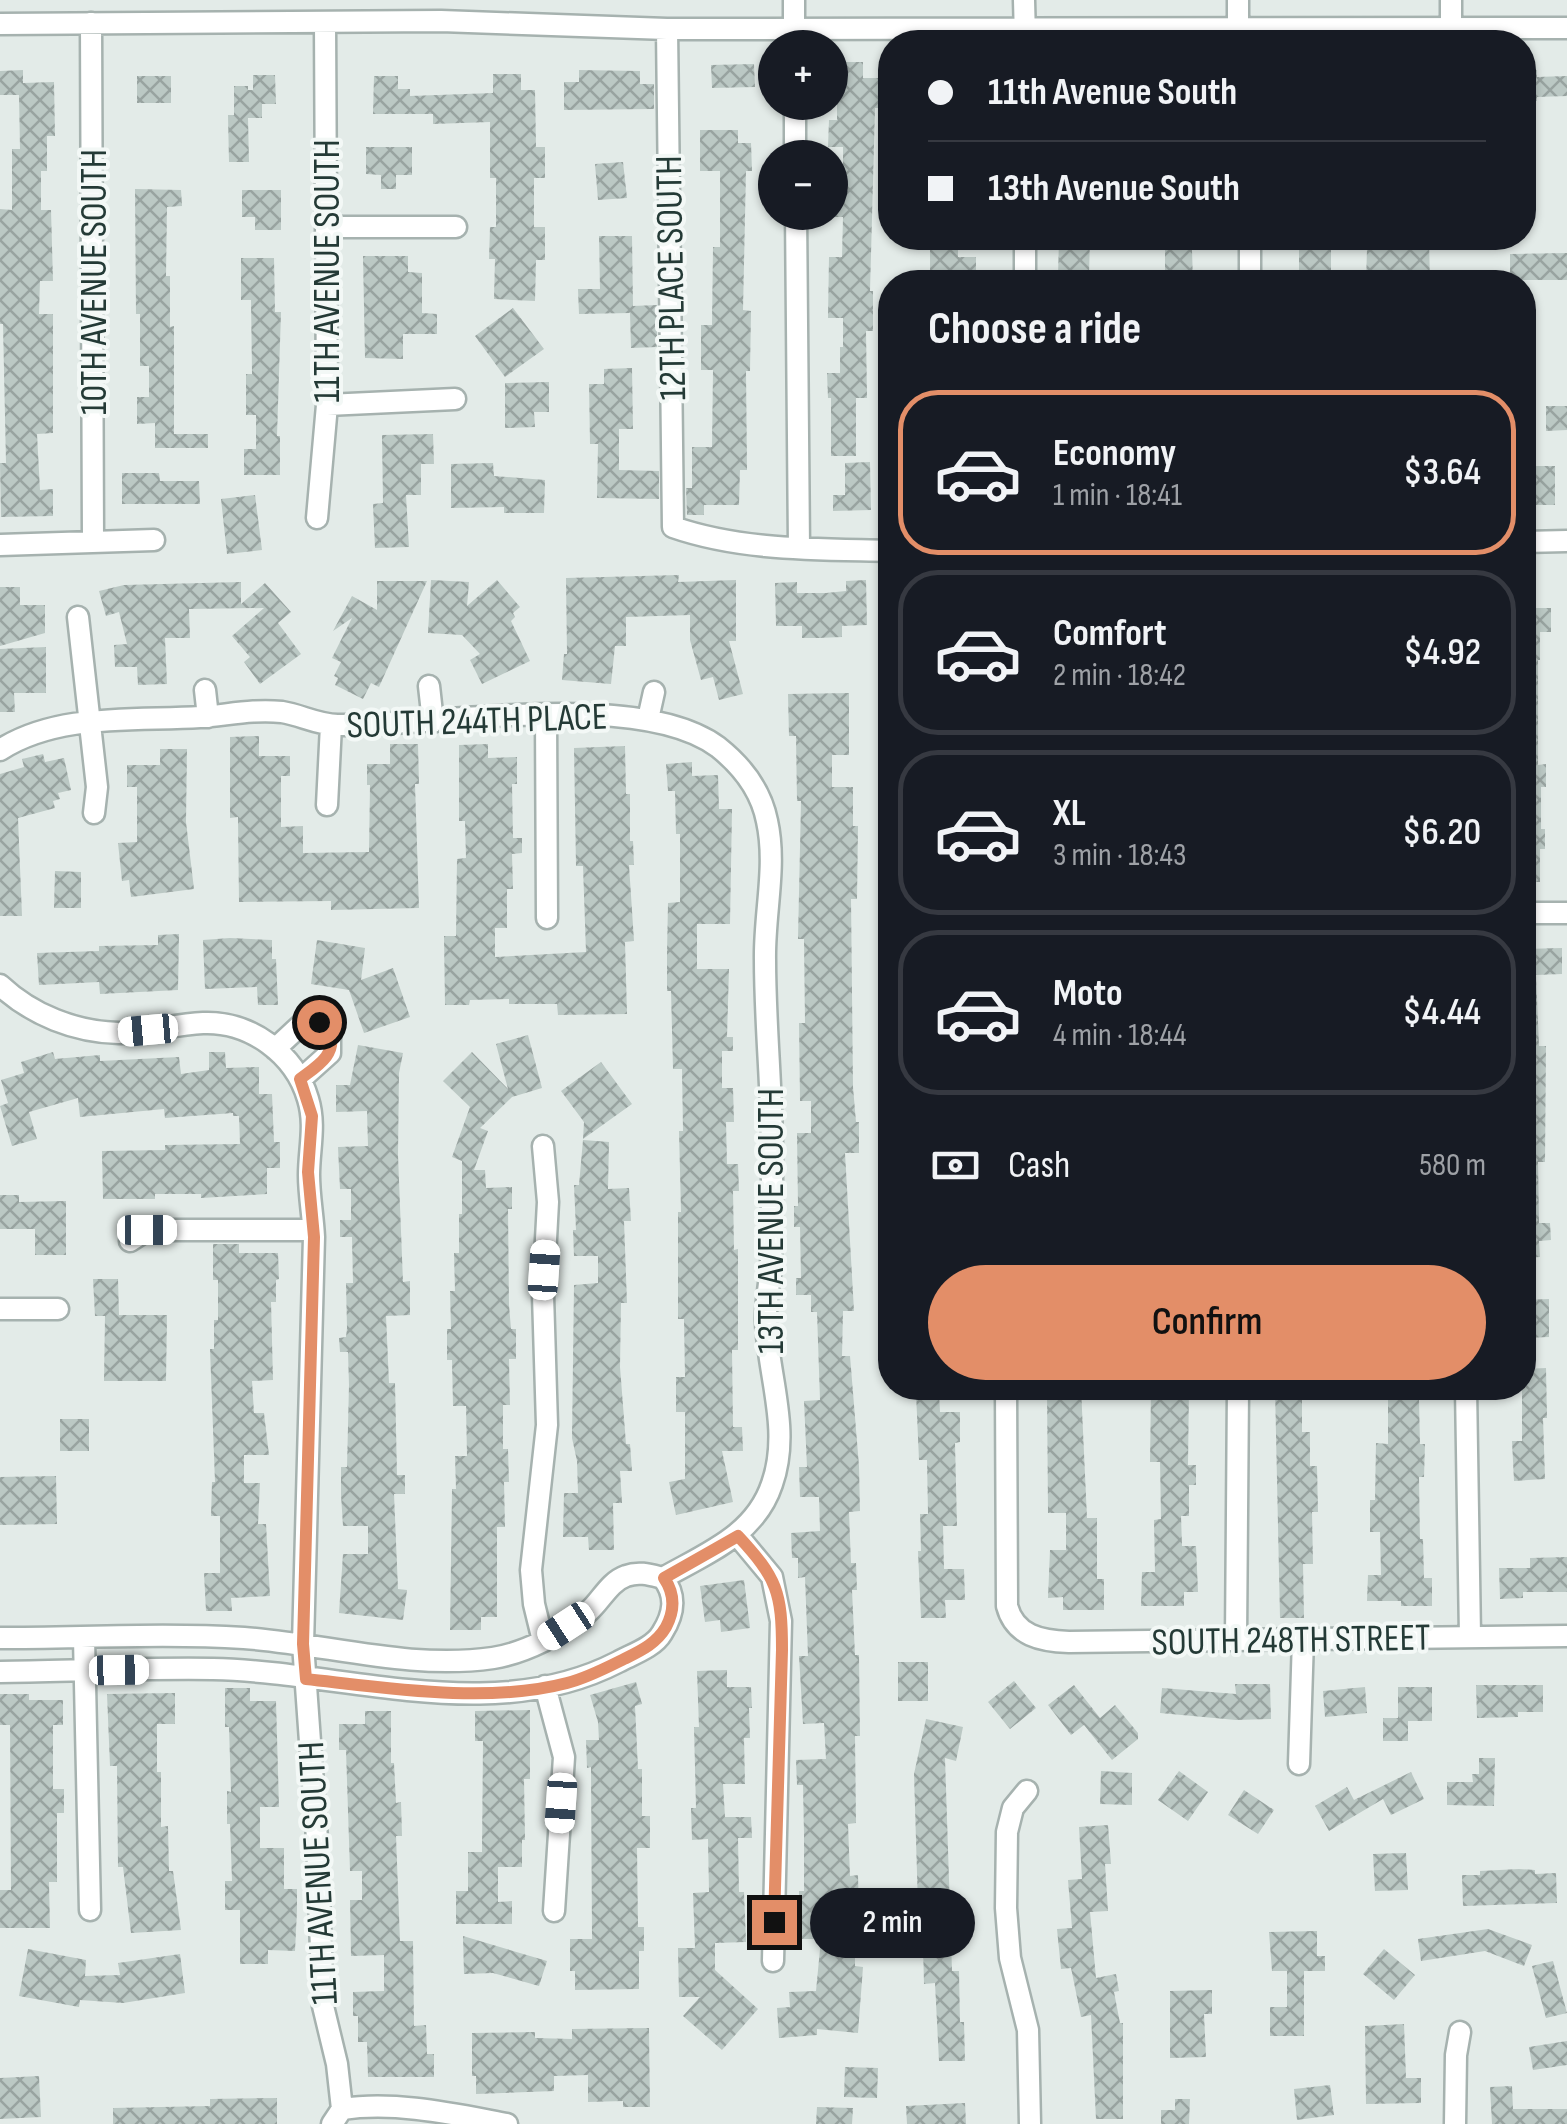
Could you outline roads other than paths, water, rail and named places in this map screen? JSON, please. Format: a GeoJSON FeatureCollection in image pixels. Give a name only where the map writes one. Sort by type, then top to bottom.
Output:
{"type":"FeatureCollection","features":[{"type":"Feature","properties":{"kind":"street"},"geometry":{"type":"LineString","coordinates":[[262,0],[262,23]]}},
{"type":"Feature","properties":{"kind":"street"},"geometry":{"type":"LineString","coordinates":[[552,0],[552,23]]}},
{"type":"Feature","properties":{"kind":"street"},"geometry":{"type":"LineString","coordinates":[[794,0],[794,30]]}},
{"type":"Feature","properties":{"kind":"street"},"geometry":{"type":"LineString","coordinates":[[1024,0],[1025,30]]}},
{"type":"Feature","properties":{"kind":"street"},"geometry":{"type":"LineString","coordinates":[[1238,0],[1245,30]]}},
{"type":"Feature","properties":{"kind":"street"},"geometry":{"type":"LineString","coordinates":[[1451,0],[1451,28]]}},
{"type":"Feature","properties":{"kind":"street"},"geometry":{"type":"LineString","coordinates":[[0,24],[325,23],[441,11],[552,23],[758,35]]}},
{"type":"Feature","properties":{"kind":"street","name":"10TH AVENUE SOUTH"},"geometry":{"type":"LineString","coordinates":[[91,23],[92,540]]}},
{"type":"Feature","properties":{"kind":"street","name":"11TH AVENUE SOUTH"},"geometry":{"type":"LineString","coordinates":[[317,518],[327,404],[325,23]]}},
{"type":"Feature","properties":{"kind":"street"},"geometry":{"type":"LineString","coordinates":[[1369,30],[1567,28]]}},
{"type":"Feature","properties":{"kind":"street","name":"12TH PLACE SOUTH"},"geometry":{"type":"LineString","coordinates":[[666,29],[673,527],[708,539],[798,548]]}},
{"type":"Feature","properties":{"kind":"street"},"geometry":{"type":"LineString","coordinates":[[848,38],[878,37]]}},
{"type":"Feature","properties":{"kind":"street"},"geometry":{"type":"LineString","coordinates":[[327,228],[456,228]]}},
{"type":"Feature","properties":{"kind":"street"},"geometry":{"type":"LineString","coordinates":[[796,230],[798,548],[878,551]]}},
{"type":"Feature","properties":{"kind":"street"},"geometry":{"type":"LineString","coordinates":[[327,404],[455,399]]}},
{"type":"Feature","properties":{"kind":"street"},"geometry":{"type":"LineString","coordinates":[[0,545],[154,540]]}},
{"type":"Feature","properties":{"kind":"street"},"geometry":{"type":"LineString","coordinates":[[1536,542],[1567,541]]}},
{"type":"Feature","properties":{"kind":"street"},"geometry":{"type":"LineString","coordinates":[[78,617],[97,788],[94,813]]}},
{"type":"Feature","properties":{"kind":"street"},"geometry":{"type":"LineString","coordinates":[[430,686],[433,722]]}},
{"type":"Feature","properties":{"kind":"street"},"geometry":{"type":"LineString","coordinates":[[205,690],[208,717]]}},
{"type":"Feature","properties":{"kind":"street"},"geometry":{"type":"LineString","coordinates":[[648,720],[654,692]]}},
{"type":"Feature","properties":{"kind":"street","name":"SOUTH 244TH PLACE"},"geometry":{"type":"LineString","coordinates":[[0,750],[34,733],[60,726],[208,717],[244,710],[286,712],[331,725],[614,716],[687,730],[718,748],[751,782],[766,815]]}},
{"type":"Feature","properties":{"kind":"street"},"geometry":{"type":"LineString","coordinates":[[546,716],[547,918]]}},
{"type":"Feature","properties":{"kind":"street"},"geometry":{"type":"LineString","coordinates":[[328,805],[331,725]]}},
{"type":"Feature","properties":{"kind":"street","name":"13TH AVENUE SOUTH"},"geometry":{"type":"LineString","coordinates":[[738,1536],[762,1509],[772,1483],[779,1439],[778,1395],[769,1362],[765,1316],[772,1160],[764,964],[771,856],[766,815]]}},
{"type":"Feature","properties":{"kind":"street"},"geometry":{"type":"LineString","coordinates":[[1536,913],[1567,913]]}},
{"type":"Feature","properties":{"kind":"street"},"geometry":{"type":"LineString","coordinates":[[5,992],[57,1020],[95,1031],[122,1033],[222,1024],[253,1034],[276,1049],[296,1073],[330,1053],[332,1039],[319,1022],[304,1022],[276,1049]]}},
{"type":"Feature","properties":{"kind":"street","name":"11TH AVENUE SOUTH"},"geometry":{"type":"LineString","coordinates":[[296,1073],[312,1116],[308,1172],[313,1230],[303,1644],[318,1838],[323,2006],[337,2064],[337,2116]]}},
{"type":"Feature","properties":{"kind":"street"},"geometry":{"type":"LineString","coordinates":[[542,1146],[548,1202],[543,1296],[547,1426],[532,1570],[534,1604],[543,1641]]}},
{"type":"Feature","properties":{"kind":"street"},"geometry":{"type":"LineString","coordinates":[[130,1241],[147,1230],[313,1230]]}},
{"type":"Feature","properties":{"kind":"street"},"geometry":{"type":"LineString","coordinates":[[0,1310],[58,1309]]}},
{"type":"Feature","properties":{"kind":"street","name":"SOUTH 248TH STREET"},"geometry":{"type":"LineString","coordinates":[[1006,1400],[1007,1606],[1018,1628],[1047,1642],[1567,1636]]}},
{"type":"Feature","properties":{"kind":"street"},"geometry":{"type":"LineString","coordinates":[[1236,1639],[1238,1400]]}},
{"type":"Feature","properties":{"kind":"street"},"geometry":{"type":"LineString","coordinates":[[1466,1400],[1470,1636]]}},
{"type":"Feature","properties":{"kind":"street"},"geometry":{"type":"LineString","coordinates":[[664,1578],[738,1536],[772,1576],[781,1621],[773,1961]]}},
{"type":"Feature","properties":{"kind":"street"},"geometry":{"type":"LineString","coordinates":[[0,1638],[240,1638],[442,1662],[497,1658],[543,1641],[589,1612],[623,1576],[641,1573],[664,1578],[673,1590],[672,1616],[660,1638],[605,1669],[566,1684],[502,1692],[415,1691],[228,1670],[0,1672]]}},
{"type":"Feature","properties":{"kind":"street"},"geometry":{"type":"LineString","coordinates":[[84,1638],[90,1910]]}},
{"type":"Feature","properties":{"kind":"street"},"geometry":{"type":"LineString","coordinates":[[1299,1764],[1303,1639]]}},
{"type":"Feature","properties":{"kind":"street"},"geometry":{"type":"LineString","coordinates":[[545,1686],[564,1757],[554,1911]]}},
{"type":"Feature","properties":{"kind":"street"},"geometry":{"type":"LineString","coordinates":[[1026,1791],[1014,1808],[1008,1832],[1006,1908],[1010,1958],[1028,2030],[1030,2124]]}},
{"type":"Feature","properties":{"kind":"street"},"geometry":{"type":"LineString","coordinates":[[1454,2124],[1460,2032]]}},
{"type":"Feature","properties":{"kind":"street"},"geometry":{"type":"LineString","coordinates":[[337,2116],[362,2105],[431,2110],[507,2124]]}}]}
